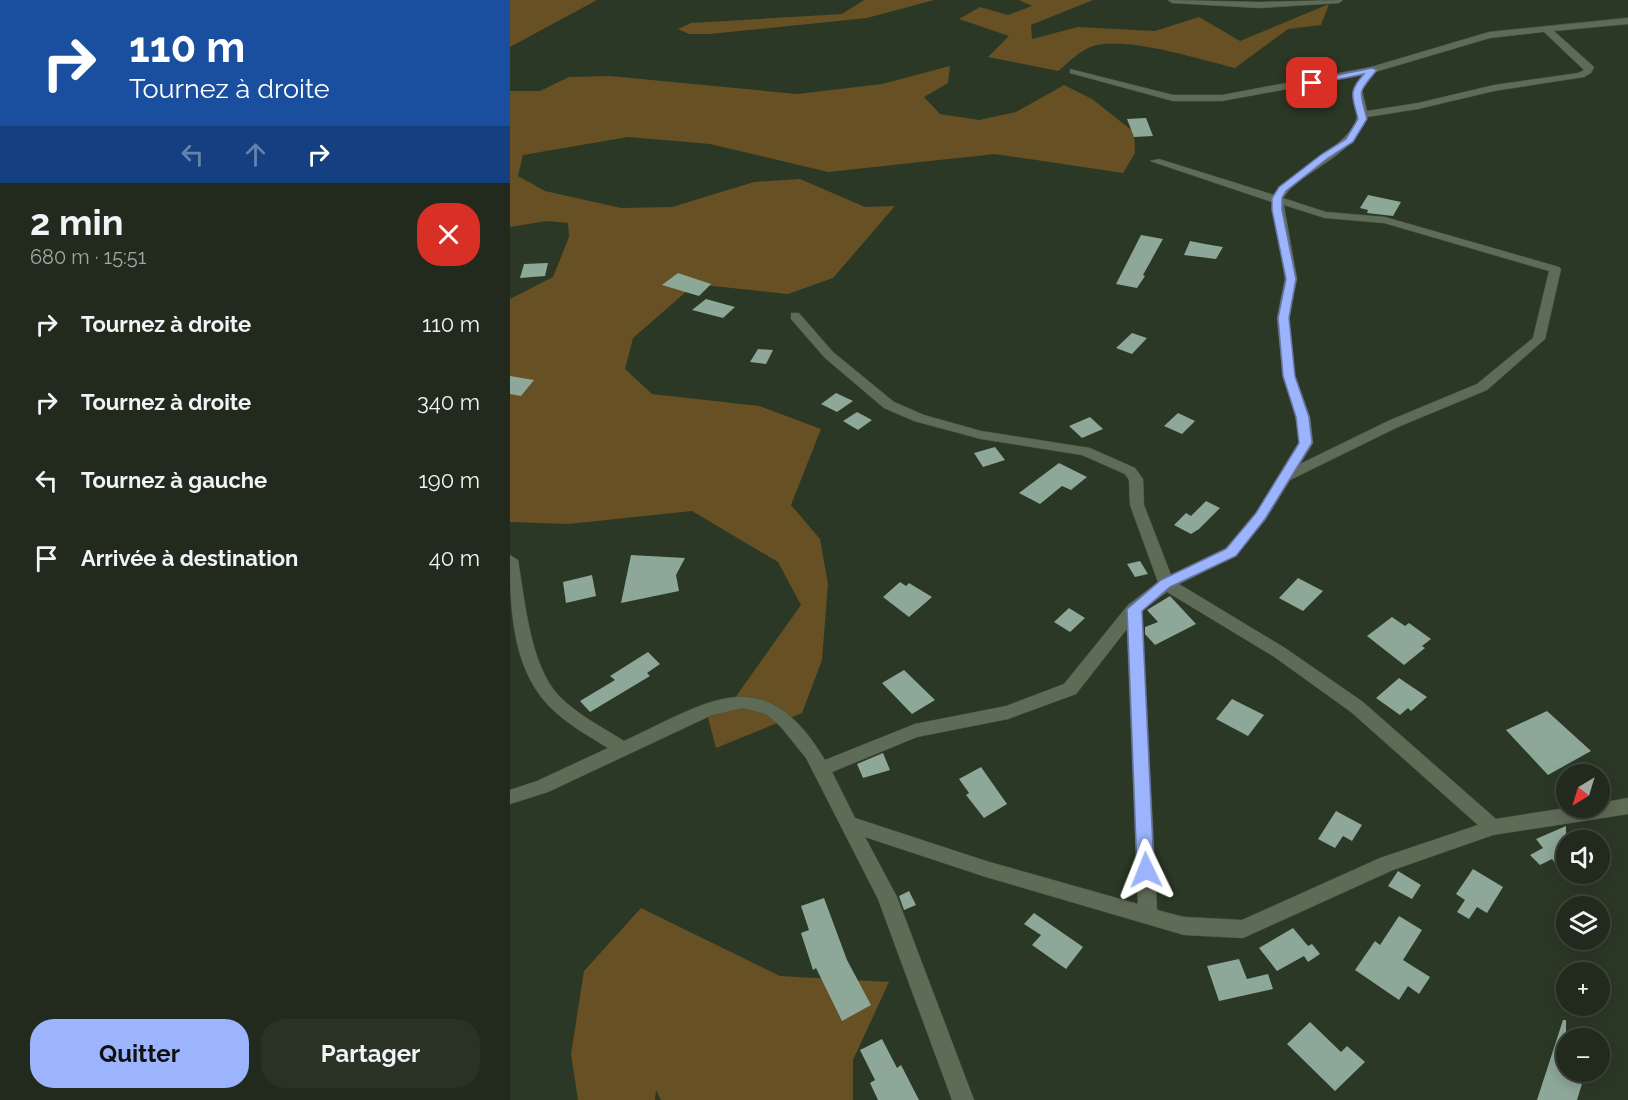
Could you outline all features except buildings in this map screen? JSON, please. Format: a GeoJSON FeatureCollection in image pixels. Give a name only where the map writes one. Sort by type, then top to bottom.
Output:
{"type":"FeatureCollection","features":[{"type":"Feature","properties":{"kind":"street"},"geometry":{"type":"LineString","coordinates":[[1172,0],[1260,6],[1339,0]]}},
{"type":"Feature","properties":{"kind":"street"},"geometry":{"type":"LineString","coordinates":[[1073,71],[1173,98],[1222,98],[1372,70],[1489,35],[1628,21]]}},
{"type":"Feature","properties":{"kind":"street"},"geometry":{"type":"LineString","coordinates":[[1363,115],[1418,106],[1494,88],[1581,75],[1588,71],[1589,67],[1546,28]]}},
{"type":"Feature","properties":{"kind":"street"},"geometry":{"type":"LineString","coordinates":[[822,769],[915,731],[1008,712],[1070,689],[1134,609],[1166,584],[1231,552],[1261,516],[1306,443],[1303,417],[1289,376],[1283,318],[1291,279],[1277,210],[1277,198],[1282,189],[1325,156],[1350,141],[1363,115],[1356,92],[1357,86],[1372,70]]}},
{"type":"Feature","properties":{"kind":"street"},"geometry":{"type":"LineString","coordinates":[[1155,161],[1325,215],[1385,220],[1555,269],[1539,339],[1482,387],[1393,424],[1284,478]]}},
{"type":"Feature","properties":{"kind":"street"},"geometry":{"type":"LineString","coordinates":[[795,316],[829,355],[889,405],[919,418],[981,435],[1085,451],[1130,471],[1136,479],[1137,505],[1166,584],[1279,652],[1357,707],[1493,827]]}},
{"type":"Feature","properties":{"kind":"street"},"geometry":{"type":"LineString","coordinates":[[510,560],[527,645],[545,690],[569,714],[623,749]]}},
{"type":"Feature","properties":{"kind":"street"},"geometry":{"type":"LineString","coordinates":[[1134,609],[1148,915]]}},
{"type":"Feature","properties":{"kind":"street"},"geometry":{"type":"LineString","coordinates":[[510,797],[542,787],[706,710],[732,702],[754,702],[775,709],[786,720],[822,769],[887,897],[963,1100]]}},
{"type":"Feature","properties":{"kind":"street"},"geometry":{"type":"LineString","coordinates":[[849,824],[986,869],[1184,926],[1243,929],[1387,864],[1493,827],[1628,806]]}},
{"type":"Feature","properties":{"kind":"shaded area"},"geometry":{"type":"Polygon","coordinates":[[[510,0],[597,0],[510,47],[510,0]]]}},
{"type":"Feature","properties":{"kind":"shaded area"},"geometry":{"type":"Polygon","coordinates":[[[864,0],[934,0],[867,18],[709,34],[689,34],[678,29],[691,23],[842,14],[864,0]]]}},
{"type":"Feature","properties":{"kind":"shaded area"},"geometry":{"type":"Polygon","coordinates":[[[1019,0],[1093,0],[1031,25],[1032,39],[1078,27],[1155,31],[1199,17],[1240,41],[1329,4],[1321,25],[1288,29],[1235,68],[1160,49],[1102,44],[1088,48],[1058,71],[988,57],[1009,36],[959,19],[980,7],[1008,15],[1032,6],[1019,0]]]}},
{"type":"Feature","properties":{"kind":"shaded area"},"geometry":{"type":"Polygon","coordinates":[[[950,66],[948,83],[924,97],[940,114],[979,120],[1016,112],[1064,85],[1092,99],[1134,132],[1135,153],[1123,173],[995,154],[828,172],[710,144],[628,137],[523,155],[518,176],[545,191],[621,208],[672,207],[754,182],[800,179],[865,207],[895,206],[833,278],[788,294],[695,284],[633,338],[625,369],[652,394],[759,406],[821,429],[791,505],[820,539],[828,584],[822,660],[802,713],[716,748],[706,710],[732,702],[801,605],[778,562],[692,511],[568,524],[510,522],[510,299],[553,277],[569,237],[568,223],[547,221],[510,227],[510,91],[540,91],[569,77],[610,76],[797,94],[882,84],[950,66]]]}},
{"type":"Feature","properties":{"kind":"shaded area"},"geometry":{"type":"Polygon","coordinates":[[[641,908],[780,976],[889,982],[853,1060],[853,1100],[661,1100],[656,1090],[655,1100],[578,1100],[571,1054],[584,971],[641,908]]]}},
{"type":"Feature","properties":{"kind":"route"},"geometry":{"type":"LineString","coordinates":[[1146,870],[1134,609],[1166,584],[1231,552],[1261,516],[1306,443],[1303,417],[1289,376],[1283,318],[1291,279],[1277,210],[1277,198],[1282,189],[1325,156],[1350,141],[1363,119],[1356,92],[1357,86],[1372,70],[1312,83]]}}]}
